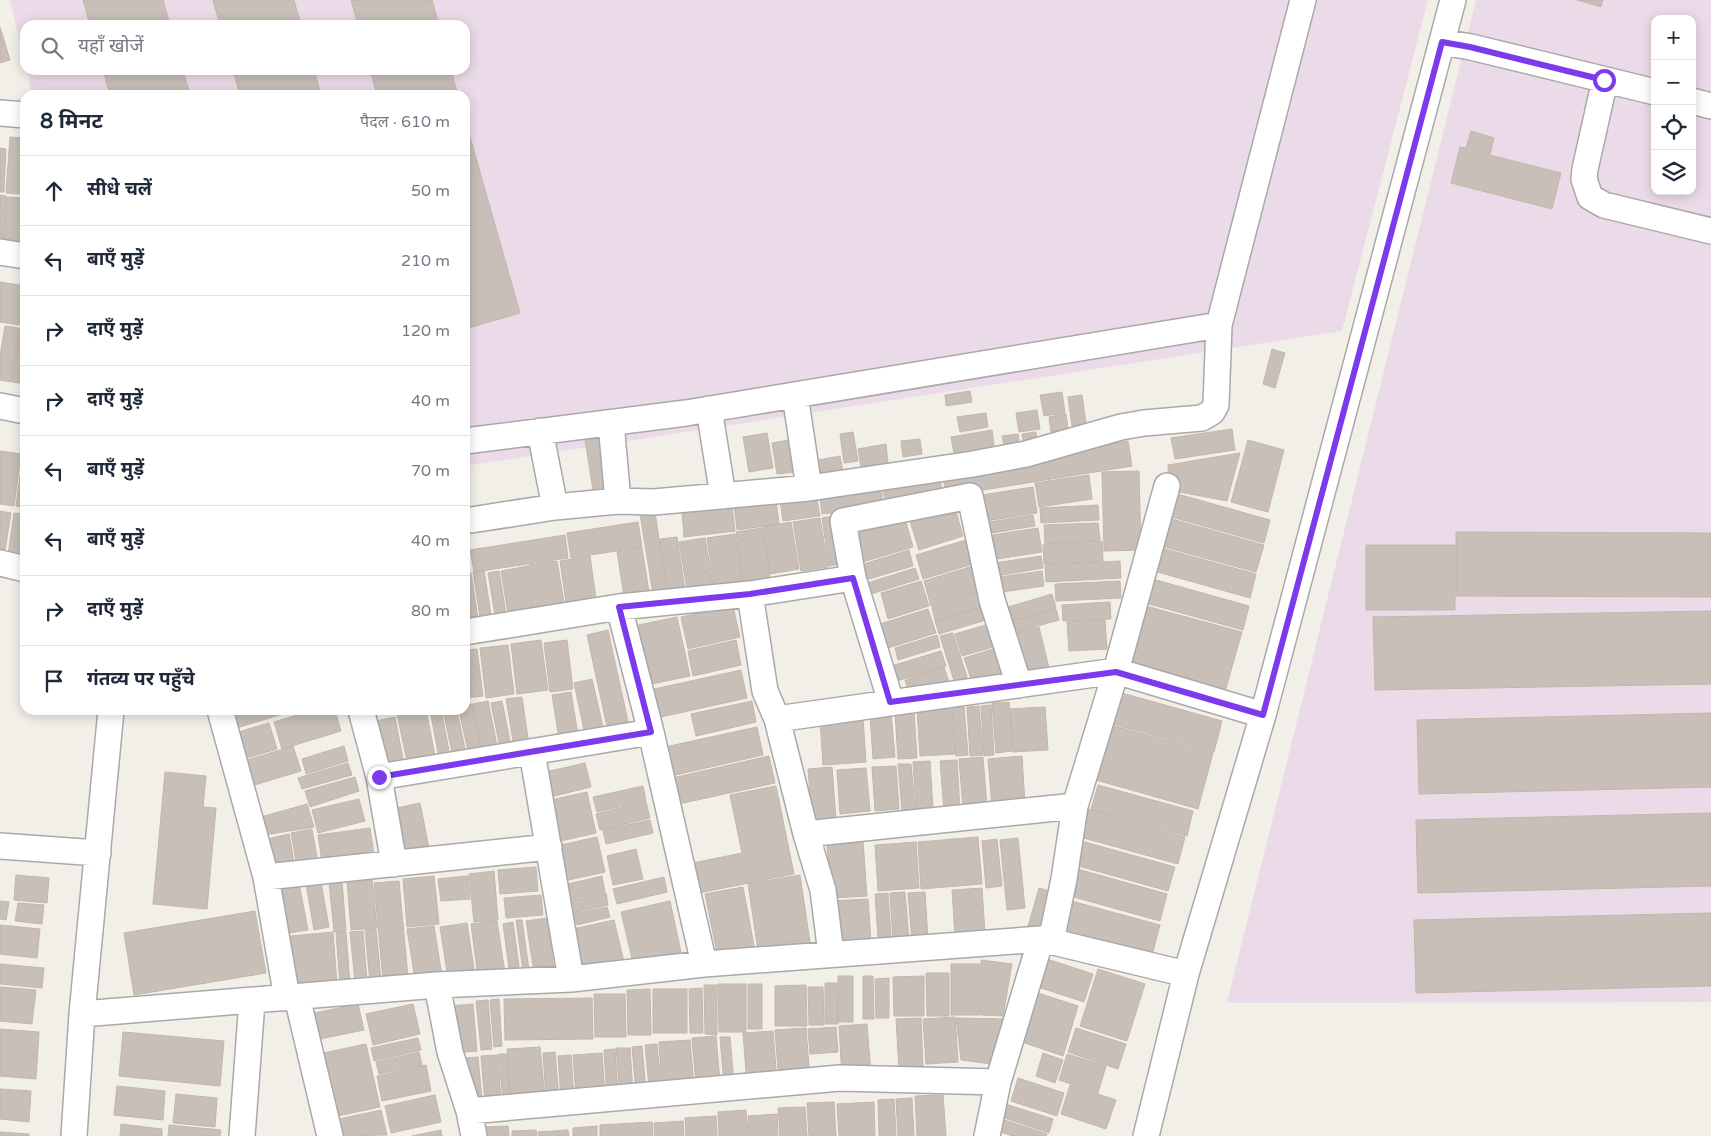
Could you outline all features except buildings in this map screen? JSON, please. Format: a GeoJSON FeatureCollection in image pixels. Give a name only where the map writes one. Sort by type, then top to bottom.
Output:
{"type":"FeatureCollection","features":[{"type":"Feature","properties":{"kind":"street"},"geometry":{"type":"LineString","coordinates":[[471,520],[555,507],[618,501],[654,502],[810,488],[973,464],[1026,454],[1120,427],[1202,418],[1212,412],[1216,405],[1220,325],[1303,0]]}},
{"type":"Feature","properties":{"kind":"street"},"geometry":{"type":"LineString","coordinates":[[1146,1136],[1186,974],[1263,715],[1453,0]]}},
{"type":"Feature","properties":{"kind":"street"},"geometry":{"type":"LineString","coordinates":[[1442,42],[1470,47],[1651,91]]}},
{"type":"Feature","properties":{"kind":"street"},"geometry":{"type":"LineString","coordinates":[[1604,80],[1585,169],[1584,179],[1590,197],[1604,205],[1711,231]]}},
{"type":"Feature","properties":{"kind":"street"},"geometry":{"type":"LineString","coordinates":[[1696,102],[1711,106]]}},
{"type":"Feature","properties":{"kind":"street"},"geometry":{"type":"LineString","coordinates":[[0,113],[20,115]]}},
{"type":"Feature","properties":{"kind":"street"},"geometry":{"type":"LineString","coordinates":[[0,252],[20,255]]}},
{"type":"Feature","properties":{"kind":"street"},"geometry":{"type":"LineString","coordinates":[[470,440],[709,409],[1220,325]]}},
{"type":"Feature","properties":{"kind":"street"},"geometry":{"type":"LineString","coordinates":[[795,395],[810,488]]}},
{"type":"Feature","properties":{"kind":"street"},"geometry":{"type":"LineString","coordinates":[[0,406],[20,410]]}},
{"type":"Feature","properties":{"kind":"street"},"geometry":{"type":"LineString","coordinates":[[709,409],[724,496]]}},
{"type":"Feature","properties":{"kind":"street"},"geometry":{"type":"LineString","coordinates":[[611,423],[618,501]]}},
{"type":"Feature","properties":{"kind":"street"},"geometry":{"type":"LineString","coordinates":[[540,432],[555,507]]}},
{"type":"Feature","properties":{"kind":"street"},"geometry":{"type":"LineString","coordinates":[[987,1136],[998,1082],[1046,940],[1064,879],[1075,806],[1116,672],[1167,486]]}},
{"type":"Feature","properties":{"kind":"street"},"geometry":{"type":"LineString","coordinates":[[890,702],[853,578],[843,521],[970,496],[992,600],[1019,685]]}},
{"type":"Feature","properties":{"kind":"street"},"geometry":{"type":"LineString","coordinates":[[0,563],[20,568]]}},
{"type":"Feature","properties":{"kind":"street"},"geometry":{"type":"LineString","coordinates":[[470,631],[619,607],[750,594],[853,578]]}},
{"type":"Feature","properties":{"kind":"street"},"geometry":{"type":"LineString","coordinates":[[750,594],[765,691],[777,719],[806,834],[823,890],[831,954]]}},
{"type":"Feature","properties":{"kind":"street"},"geometry":{"type":"LineString","coordinates":[[619,607],[651,732],[704,964]]}},
{"type":"Feature","properties":{"kind":"street"},"geometry":{"type":"LineString","coordinates":[[777,719],[1116,672],[1263,715]]}},
{"type":"Feature","properties":{"kind":"street"},"geometry":{"type":"LineString","coordinates":[[74,1136],[82,1014],[111,715]]}},
{"type":"Feature","properties":{"kind":"street"},"geometry":{"type":"LineString","coordinates":[[221,715],[266,877],[292,998],[330,1136]]}},
{"type":"Feature","properties":{"kind":"street"},"geometry":{"type":"LineString","coordinates":[[362,715],[379,777],[394,864]]}},
{"type":"Feature","properties":{"kind":"street"},"geometry":{"type":"LineString","coordinates":[[379,777],[651,732]]}},
{"type":"Feature","properties":{"kind":"street"},"geometry":{"type":"LineString","coordinates":[[532,752],[571,979]]}},
{"type":"Feature","properties":{"kind":"street"},"geometry":{"type":"LineString","coordinates":[[806,834],[1075,806]]}},
{"type":"Feature","properties":{"kind":"street"},"geometry":{"type":"LineString","coordinates":[[0,846],[98,853]]}},
{"type":"Feature","properties":{"kind":"street"},"geometry":{"type":"LineString","coordinates":[[266,877],[549,847]]}},
{"type":"Feature","properties":{"kind":"street"},"geometry":{"type":"LineString","coordinates":[[82,1014],[437,985],[571,979],[704,964],[1046,940],[1186,974]]}},
{"type":"Feature","properties":{"kind":"street"},"geometry":{"type":"LineString","coordinates":[[437,985],[450,1052],[469,1110],[474,1136]]}},
{"type":"Feature","properties":{"kind":"street"},"geometry":{"type":"LineString","coordinates":[[242,1136],[252,1001]]}},
{"type":"Feature","properties":{"kind":"street"},"geometry":{"type":"LineString","coordinates":[[469,1110],[840,1078],[998,1082]]}},
{"type":"Feature","properties":{"kind":"shaded area"},"geometry":{"type":"Polygon","coordinates":[[[10,0],[1428,0],[1342,331],[470,465],[470,90],[31,90],[28,75],[470,75],[470,20],[20,20],[20,42],[10,0]]]}},
{"type":"Feature","properties":{"kind":"shaded area"},"geometry":{"type":"Polygon","coordinates":[[[1476,0],[1711,0],[1711,1002],[1227,1003],[1476,0]]]}},
{"type":"Feature","properties":{"kind":"route"},"geometry":{"type":"LineString","coordinates":[[379,777],[651,732],[619,607],[750,594],[853,578],[890,702],[1116,672],[1263,715],[1442,42],[1470,47],[1604,80]]}}]}
